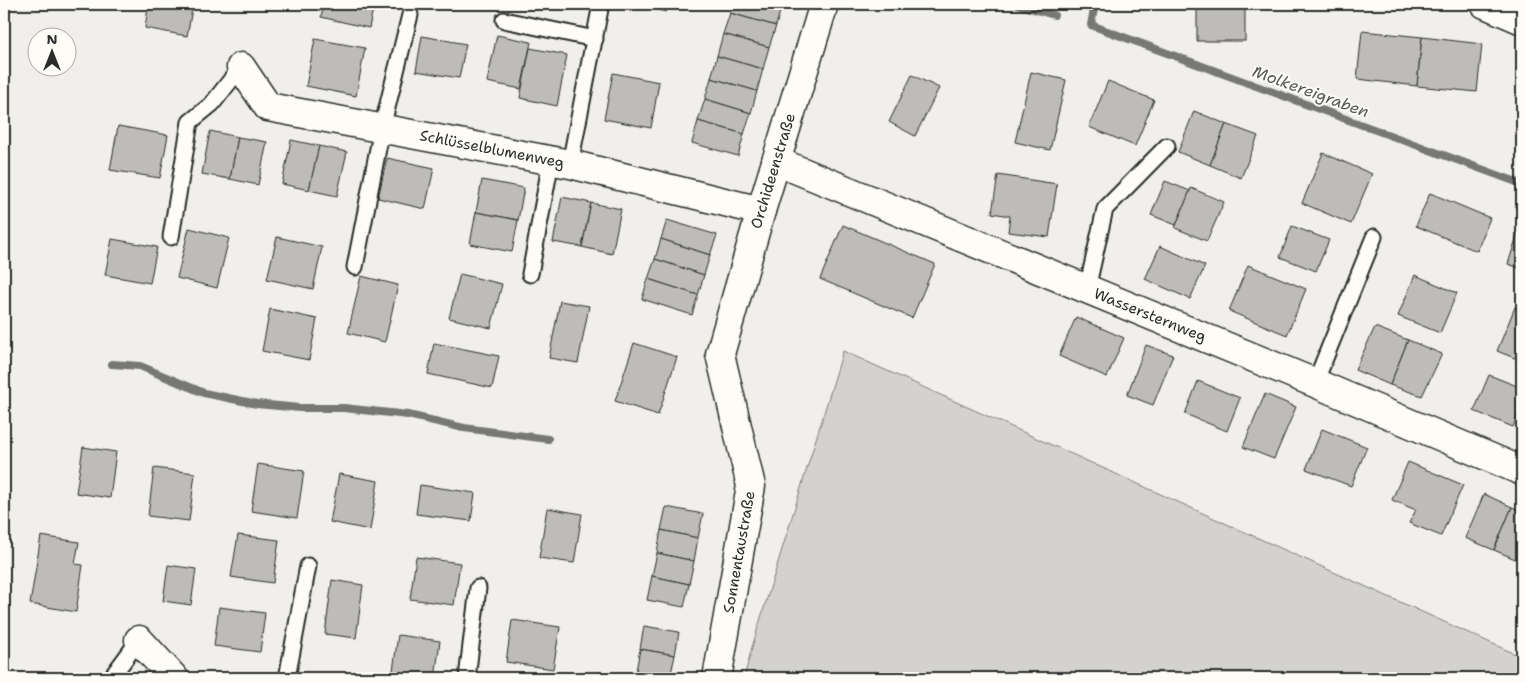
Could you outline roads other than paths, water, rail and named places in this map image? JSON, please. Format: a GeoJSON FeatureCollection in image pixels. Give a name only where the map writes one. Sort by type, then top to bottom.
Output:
{"type":"FeatureCollection","features":[{"type":"Feature","properties":{"kind":"street","name":"Orchideenstraße"},"geometry":{"type":"LineString","coordinates":[[724,338],[824,4]]}},
{"type":"Feature","properties":{"kind":"street"},"geometry":{"type":"LineString","coordinates":[[1484,4],[1522,20]]}},
{"type":"Feature","properties":{"kind":"street","name":"Schlüsselblumenweg"},"geometry":{"type":"LineString","coordinates":[[242,67],[268,107],[560,162],[761,211]]}},
{"type":"Feature","properties":{"kind":"street","name":"Wassersternweg"},"geometry":{"type":"LineString","coordinates":[[776,161],[1522,470]]}},
{"type":"Feature","properties":{"kind":"street","name":"Sonnentaustraße"},"geometry":{"type":"LineString","coordinates":[[717,678],[751,486],[720,354],[724,338]]}},
{"type":"Feature","properties":{"kind":"street"},"geometry":{"type":"LineString","coordinates":[[138,640],[174,678]]}},
{"type":"Feature","properties":{"kind":"lane"},"geometry":{"type":"LineString","coordinates":[[530,274],[595,39],[601,4]]}},
{"type":"Feature","properties":{"kind":"lane"},"geometry":{"type":"LineString","coordinates":[[355,267],[382,128],[410,15]]}},
{"type":"Feature","properties":{"kind":"lane"},"geometry":{"type":"LineString","coordinates":[[504,20],[595,39]]}},
{"type":"Feature","properties":{"kind":"lane"},"geometry":{"type":"LineString","coordinates":[[171,237],[190,122],[212,104],[242,67]]}},
{"type":"Feature","properties":{"kind":"lane"},"geometry":{"type":"LineString","coordinates":[[1087,289],[1105,208],[1167,146]]}},
{"type":"Feature","properties":{"kind":"lane"},"geometry":{"type":"LineString","coordinates":[[1315,383],[1374,237]]}},
{"type":"Feature","properties":{"kind":"lane"},"geometry":{"type":"LineString","coordinates":[[287,678],[308,566]]}},
{"type":"Feature","properties":{"kind":"lane"},"geometry":{"type":"LineString","coordinates":[[467,678],[478,588]]}},
{"type":"Feature","properties":{"kind":"lane"},"geometry":{"type":"LineString","coordinates":[[111,678],[138,640]]}},
{"type":"Feature","properties":{"kind":"waterway","name":"Molkereigraben"},"geometry":{"type":"LineString","coordinates":[[1016,4],[1054,15]]}},
{"type":"Feature","properties":{"kind":"waterway","name":"Molkereigraben"},"geometry":{"type":"LineString","coordinates":[[1095,4],[1091,25],[1522,184]]}},
{"type":"Feature","properties":{"kind":"waterway"},"geometry":{"type":"LineString","coordinates":[[112,364],[140,366],[204,393],[257,404],[300,408],[344,408],[408,415],[464,428],[548,439]]}}]}
